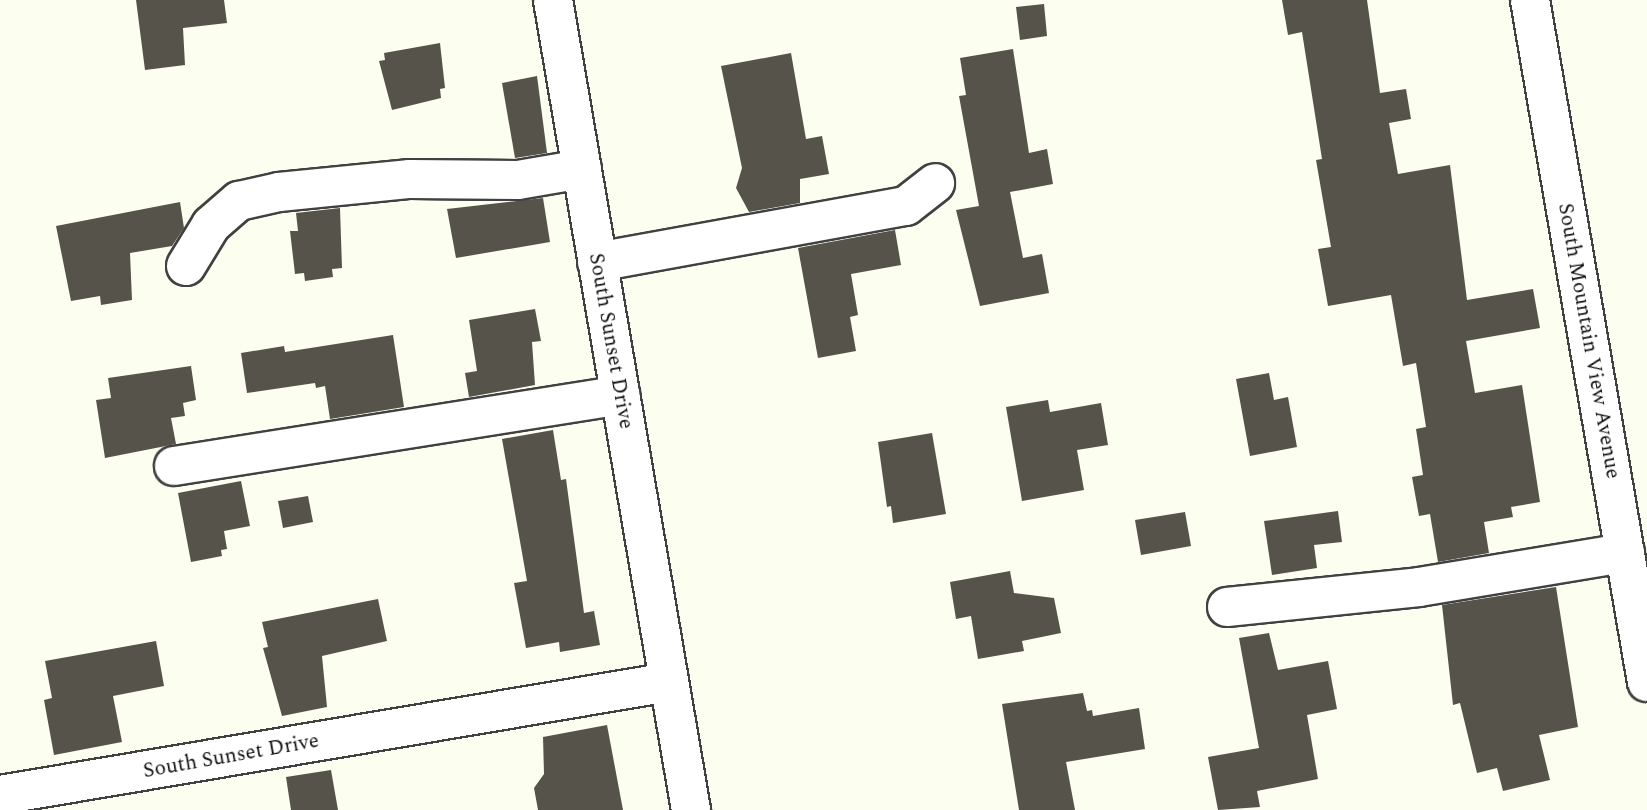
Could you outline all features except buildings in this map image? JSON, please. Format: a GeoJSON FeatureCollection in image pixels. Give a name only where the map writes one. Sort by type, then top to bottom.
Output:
{"type":"FeatureCollection","features":[{"type":"Feature","properties":{"kind":"street","name":"South Sunset Drive"},"geometry":{"type":"LineString","coordinates":[[554,0],[691,810]]}},
{"type":"Feature","properties":{"kind":"street","name":"South Mountain View Avenue"},"geometry":{"type":"LineString","coordinates":[[1530,0],[1647,682]]}},
{"type":"Feature","properties":{"kind":"street"},"geometry":{"type":"LineString","coordinates":[[186,266],[211,225],[239,201],[279,192],[410,179],[518,180],[582,169]]}},
{"type":"Feature","properties":{"kind":"street"},"geometry":{"type":"LineString","coordinates":[[597,262],[906,206],[935,183]]}},
{"type":"Feature","properties":{"kind":"street"},"geometry":{"type":"LineString","coordinates":[[174,466],[620,395]]}},
{"type":"Feature","properties":{"kind":"street"},"geometry":{"type":"LineString","coordinates":[[1227,607],[1419,587],[1625,553]]}},
{"type":"Feature","properties":{"kind":"street","name":"South Sunset Drive"},"geometry":{"type":"LineString","coordinates":[[0,796],[669,682]]}}]}
